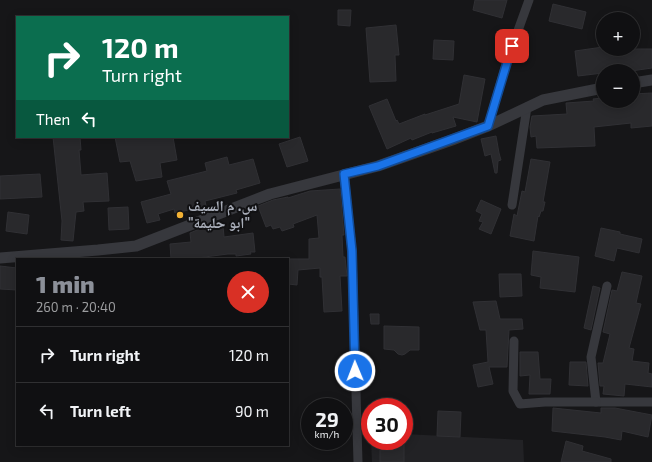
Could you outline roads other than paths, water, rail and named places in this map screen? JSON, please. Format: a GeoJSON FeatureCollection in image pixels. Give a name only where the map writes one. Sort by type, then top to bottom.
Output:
{"type":"FeatureCollection","features":[{"type":"Feature","properties":{"kind":"street"},"geometry":{"type":"LineString","coordinates":[[488,126],[507,61],[529,0]]}},
{"type":"Feature","properties":{"kind":"street"},"geometry":{"type":"LineString","coordinates":[[640,82],[652,80]]}},
{"type":"Feature","properties":{"kind":"street"},"geometry":{"type":"LineString","coordinates":[[0,258],[136,246],[270,194],[378,166],[488,126],[543,100],[596,89]]}},
{"type":"Feature","properties":{"kind":"street"},"geometry":{"type":"LineString","coordinates":[[512,205],[527,107]]}},
{"type":"Feature","properties":{"kind":"street"},"geometry":{"type":"LineString","coordinates":[[344,174],[352,251],[358,462]]}},
{"type":"Feature","properties":{"kind":"street"},"geometry":{"type":"LineString","coordinates":[[596,402],[591,357],[607,286]]}},
{"type":"Feature","properties":{"kind":"street"},"geometry":{"type":"LineString","coordinates":[[514,342],[513,391],[520,404],[545,402],[652,402]]}},
{"type":"Feature","properties":{"kind":"place","name":"س. م السيف \"ابو حليمة\""},"geometry":{"type":"Point","coordinates":[180,215]}}]}
